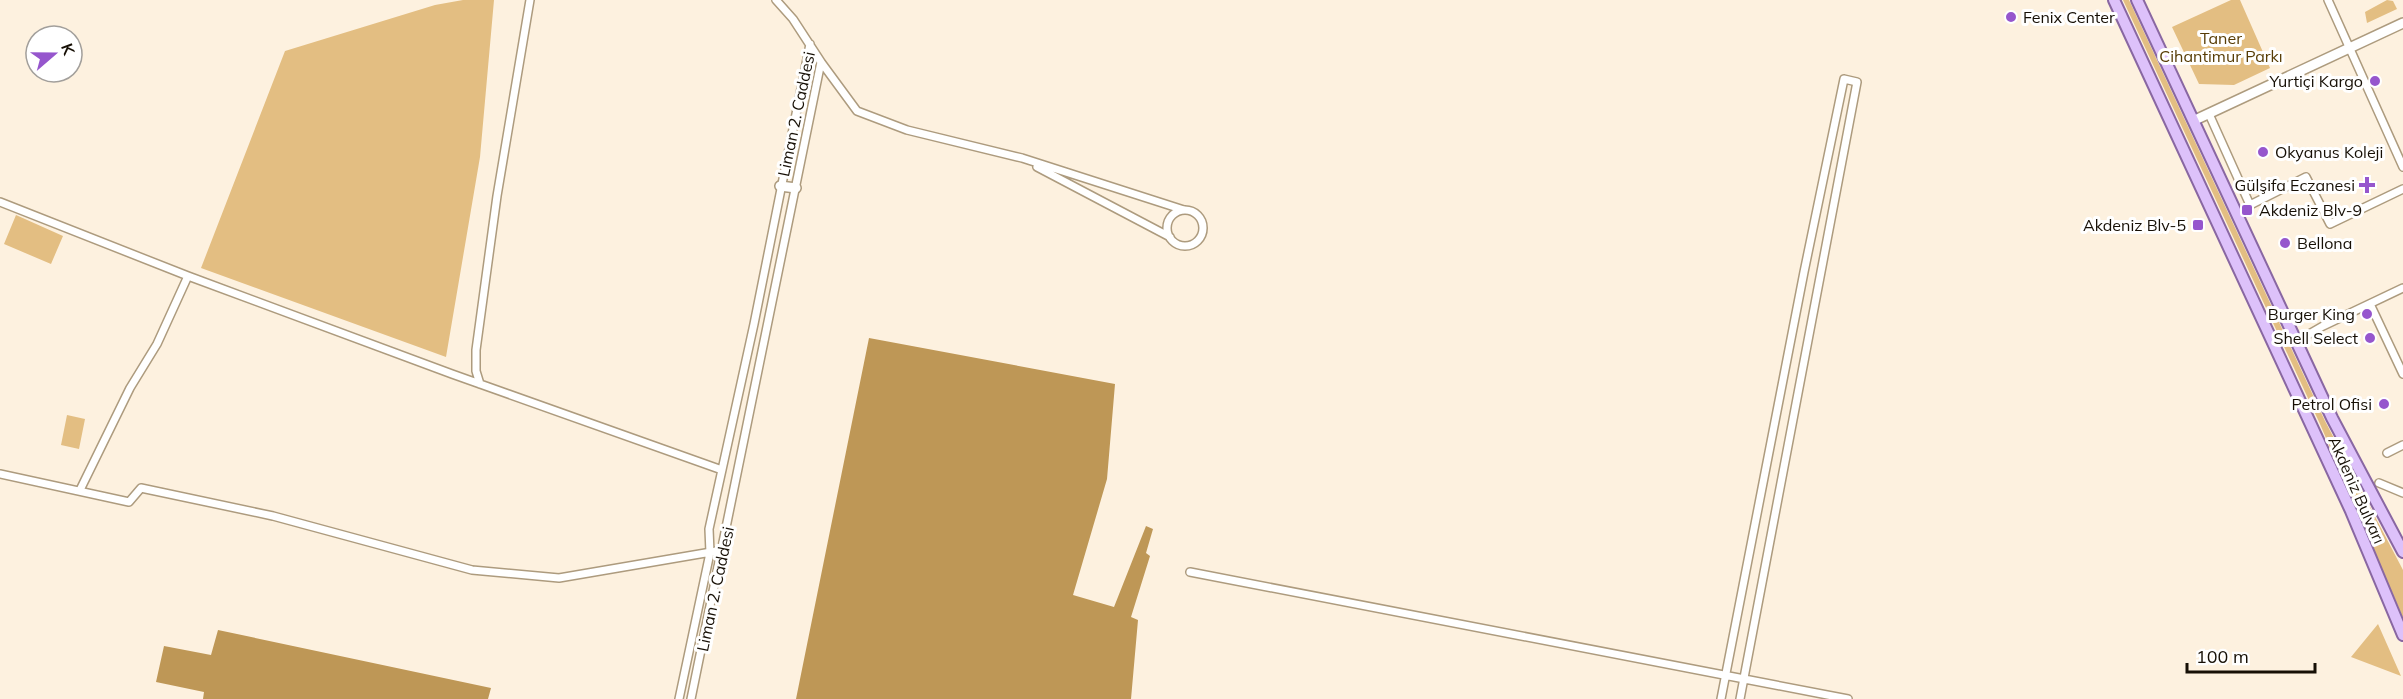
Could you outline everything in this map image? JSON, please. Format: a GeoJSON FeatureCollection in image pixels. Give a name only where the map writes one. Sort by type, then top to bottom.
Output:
{"type":"FeatureCollection","features":[{"type":"Feature","properties":{"kind":"main road","name":"Akdeniz Bulvarı"},"geometry":{"type":"LineString","coordinates":[[2114,0],[2351,511],[2403,635]]}},
{"type":"Feature","properties":{"kind":"main road","name":"Akdeniz Bulvarı"},"geometry":{"type":"LineString","coordinates":[[2137,0],[2332,418],[2403,552]]}},
{"type":"Feature","properties":{"kind":"street"},"geometry":{"type":"LineString","coordinates":[[480,384],[476,371],[476,350],[497,196],[530,0]]}},
{"type":"Feature","properties":{"kind":"street"},"geometry":{"type":"LineString","coordinates":[[776,0],[793,19],[810,44]]}},
{"type":"Feature","properties":{"kind":"street"},"geometry":{"type":"LineString","coordinates":[[2328,0],[2400,151],[2403,167]]}},
{"type":"Feature","properties":{"kind":"street"},"geometry":{"type":"LineString","coordinates":[[2194,120],[2403,23]]}},
{"type":"Feature","properties":{"kind":"street","name":"Liman 2. Caddesi"},"geometry":{"type":"LineString","coordinates":[[692,699],[821,62],[810,44]]}},
{"type":"Feature","properties":{"kind":"street","name":"Liman 2. Caddesi"},"geometry":{"type":"LineString","coordinates":[[679,699],[710,553],[709,529],[810,44]]}},
{"type":"Feature","properties":{"kind":"street"},"geometry":{"type":"LineString","coordinates":[[821,62],[857,111],[907,130],[1022,158],[1195,213],[1200,217],[1203,234],[1196,243],[1185,246],[1173,242],[1168,231],[1169,219],[1184,210]]}},
{"type":"Feature","properties":{"kind":"street"},"geometry":{"type":"LineString","coordinates":[[1721,699],[1844,79],[1857,82],[1740,699]]}},
{"type":"Feature","properties":{"kind":"street"},"geometry":{"type":"LineString","coordinates":[[2209,114],[2250,205],[2306,177],[2330,224],[2403,189]]}},
{"type":"Feature","properties":{"kind":"street"},"geometry":{"type":"LineString","coordinates":[[1022,158],[1170,237]]}},
{"type":"Feature","properties":{"kind":"street"},"geometry":{"type":"LineString","coordinates":[[780,186],[796,188]]}},
{"type":"Feature","properties":{"kind":"street"},"geometry":{"type":"LineString","coordinates":[[0,202],[188,276],[480,384],[722,470]]}},
{"type":"Feature","properties":{"kind":"street"},"geometry":{"type":"LineString","coordinates":[[80,490],[130,388],[157,344],[188,276]]}},
{"type":"Feature","properties":{"kind":"street"},"geometry":{"type":"LineString","coordinates":[[2297,341],[2403,288]]}},
{"type":"Feature","properties":{"kind":"street"},"geometry":{"type":"LineString","coordinates":[[2370,304],[2403,374]]}},
{"type":"Feature","properties":{"kind":"street"},"geometry":{"type":"LineString","coordinates":[[2387,453],[2403,445]]}},
{"type":"Feature","properties":{"kind":"street"},"geometry":{"type":"LineString","coordinates":[[725,458],[741,461]]}},
{"type":"Feature","properties":{"kind":"street"},"geometry":{"type":"LineString","coordinates":[[0,474],[129,502],[141,488],[273,516],[472,570],[559,578],[723,550]]}},
{"type":"Feature","properties":{"kind":"street"},"geometry":{"type":"LineString","coordinates":[[2379,483],[2403,493]]}},
{"type":"Feature","properties":{"kind":"street"},"geometry":{"type":"LineString","coordinates":[[1190,572],[1848,699]]}},
{"type":"Feature","properties":{"kind":"green space"},"geometry":{"type":"Polygon","coordinates":[[[463,0],[494,0],[480,157],[446,357],[201,268],[285,51],[435,5],[463,0]]]}},
{"type":"Feature","properties":{"kind":"green space"},"geometry":{"type":"Polygon","coordinates":[[[2123,0],[2129,0],[2325,421],[2403,570],[2403,618],[2320,424],[2123,0]]]}},
{"type":"Feature","properties":{"kind":"green space","name":"Taner Cihantimur Parkı"},"geometry":{"type":"Polygon","coordinates":[[[2231,0],[2240,0],[2270,68],[2234,85],[2199,84],[2172,27],[2231,0]]]}},
{"type":"Feature","properties":{"kind":"green space"},"geometry":{"type":"Polygon","coordinates":[[[2387,0],[2393,1],[2397,9],[2367,23],[2365,12],[2387,0]]]}},
{"type":"Feature","properties":{"kind":"green space"},"geometry":{"type":"Polygon","coordinates":[[[16,215],[63,236],[51,264],[4,244],[16,215]]]}},
{"type":"Feature","properties":{"kind":"green space"},"geometry":{"type":"Polygon","coordinates":[[[67,415],[85,419],[79,449],[61,445],[67,415]]]}},
{"type":"Feature","properties":{"kind":"green space"},"geometry":{"type":"Polygon","coordinates":[[[2378,624],[2401,676],[2351,657],[2378,624]]]}},
{"type":"Feature","properties":{"kind":"shaded area"},"geometry":{"type":"Polygon","coordinates":[[[869,338],[1115,384],[1107,479],[1073,595],[1114,607],[1146,526],[1153,529],[1146,553],[1150,556],[1131,617],[1138,620],[1131,699],[796,699],[869,338]]]}},
{"type":"Feature","properties":{"kind":"shaded area"},"geometry":{"type":"Polygon","coordinates":[[[218,630],[491,688],[488,699],[203,699],[204,692],[156,682],[164,646],[211,655],[218,630]]]}},
{"type":"Feature","properties":{"kind":"place","name":"Fenix Center"},"geometry":{"type":"Point","coordinates":[2011,17]}},
{"type":"Feature","properties":{"kind":"place","name":"Yurtiçi Kargo"},"geometry":{"type":"Point","coordinates":[2375,81]}},
{"type":"Feature","properties":{"kind":"place","name":"Okyanus Koleji"},"geometry":{"type":"Point","coordinates":[2263,152]}},
{"type":"Feature","properties":{"kind":"place","name":"Gülşifa Eczanesi"},"geometry":{"type":"Point","coordinates":[2367,185]}},
{"type":"Feature","properties":{"kind":"place","name":"Akdeniz Blv-9"},"geometry":{"type":"Point","coordinates":[2247,210]}},
{"type":"Feature","properties":{"kind":"place","name":"Akdeniz Blv-5"},"geometry":{"type":"Point","coordinates":[2198,225]}},
{"type":"Feature","properties":{"kind":"place","name":"Bellona"},"geometry":{"type":"Point","coordinates":[2285,243]}},
{"type":"Feature","properties":{"kind":"place","name":"Burger King"},"geometry":{"type":"Point","coordinates":[2367,314]}},
{"type":"Feature","properties":{"kind":"place","name":"Shell Select"},"geometry":{"type":"Point","coordinates":[2370,338]}},
{"type":"Feature","properties":{"kind":"place","name":"Petrol Ofisi"},"geometry":{"type":"Point","coordinates":[2384,404]}}]}
